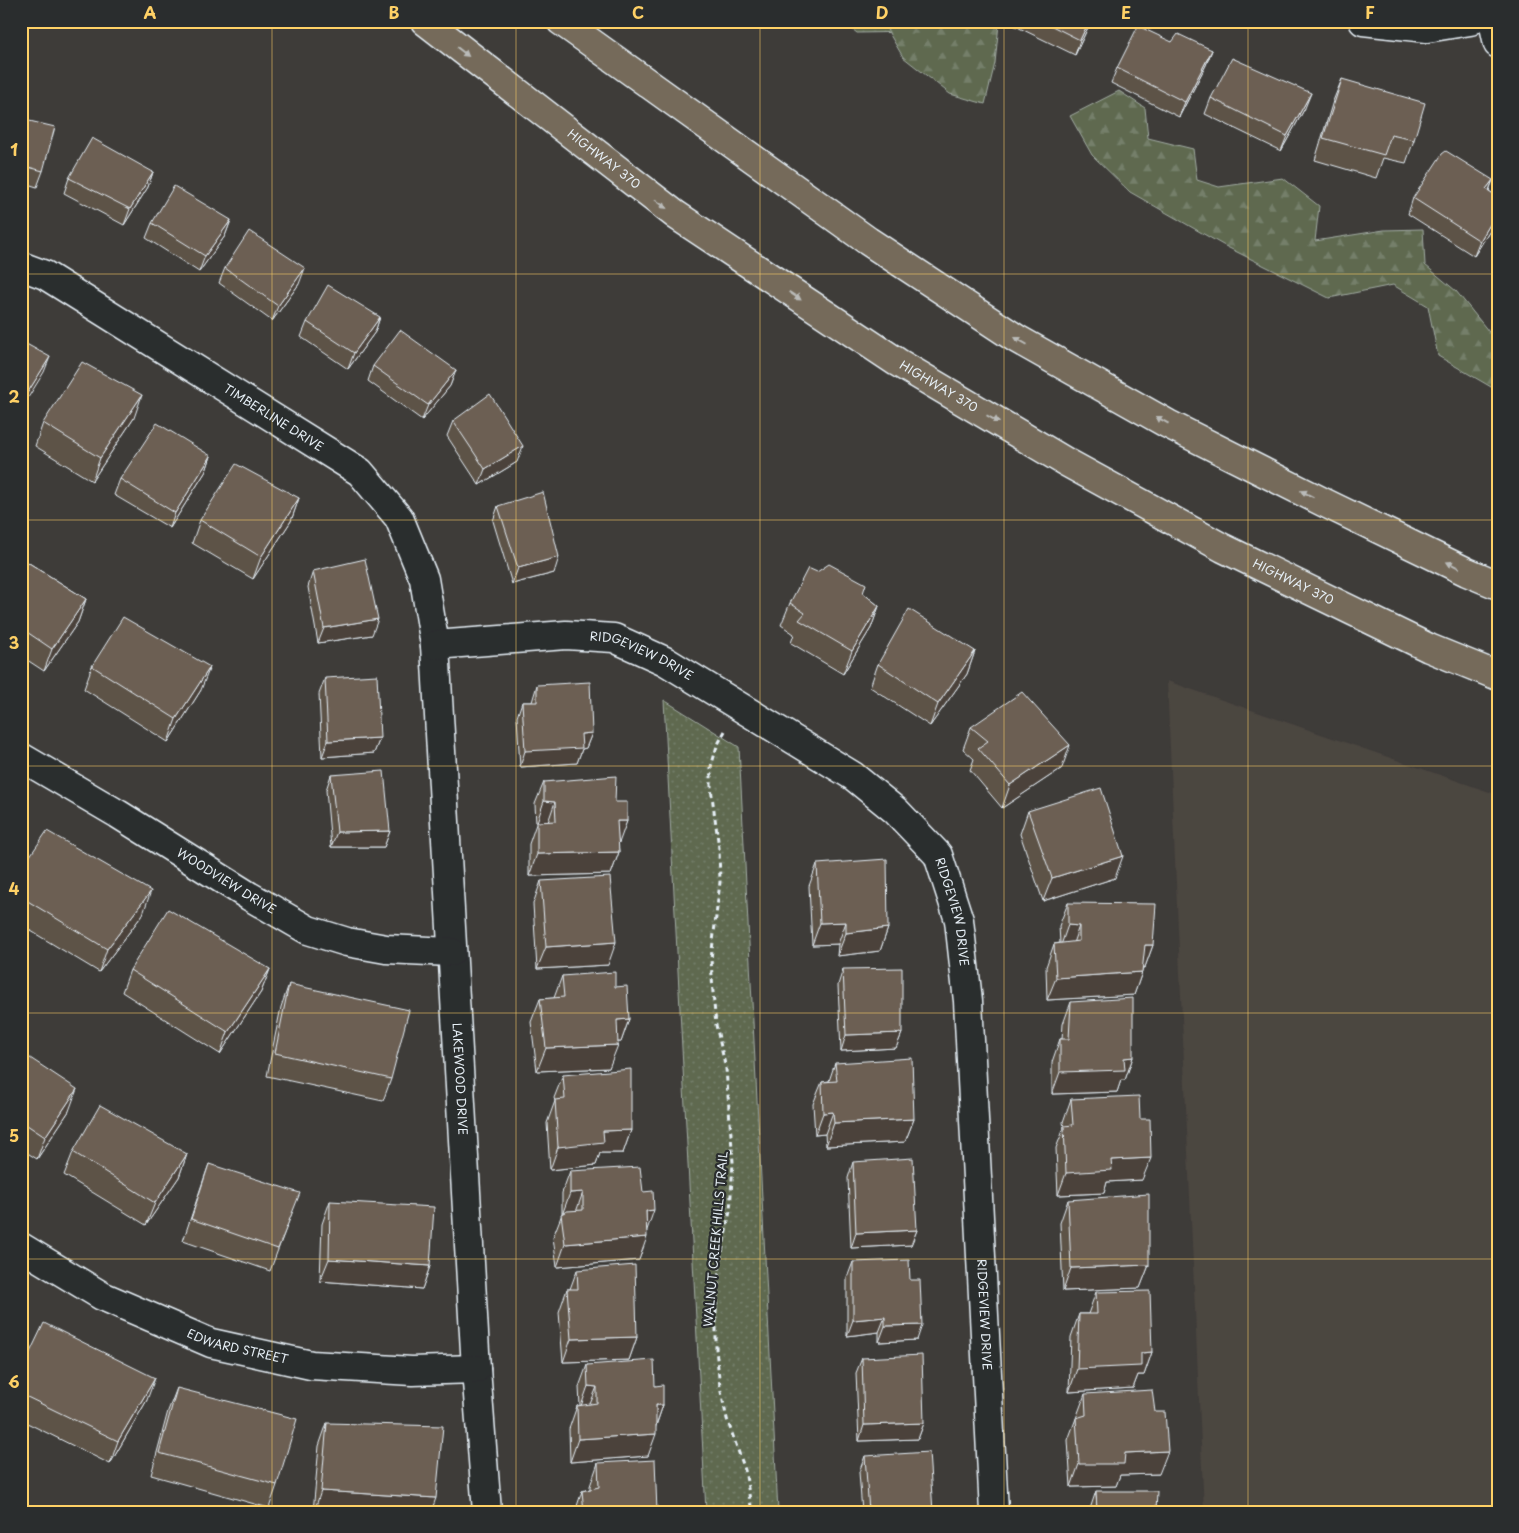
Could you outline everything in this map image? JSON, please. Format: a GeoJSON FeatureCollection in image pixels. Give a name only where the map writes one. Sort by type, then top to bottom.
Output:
{"type":"FeatureCollection","features":[{"type":"Feature","properties":{"kind":"highway","name":"HIGHWAY 370"},"geometry":{"type":"LineString","coordinates":[[425,21],[676,215],[897,362],[1066,462],[1223,548],[1429,648],[1498,676]]}},
{"type":"Feature","properties":{"kind":"highway"},"geometry":{"type":"LineString","coordinates":[[561,21],[868,242],[1017,339],[1168,424],[1323,502],[1467,572],[1498,585]]}},
{"type":"Feature","properties":{"kind":"street"},"geometry":{"type":"LineString","coordinates":[[1363,21],[1427,28],[1470,21]]}},
{"type":"Feature","properties":{"kind":"street"},"geometry":{"type":"LineString","coordinates":[[1492,21],[1498,44]]}},
{"type":"Feature","properties":{"kind":"street","name":"TIMBERLINE DRIVE"},"geometry":{"type":"LineString","coordinates":[[21,266],[45,276],[360,472],[399,518],[424,579],[435,645]]}},
{"type":"Feature","properties":{"kind":"street","name":"RIDGEVIEW DRIVE"},"geometry":{"type":"LineString","coordinates":[[435,645],[566,635],[614,638],[665,661],[853,776],[896,811],[938,855],[959,920],[968,1001],[994,1512]]}},
{"type":"Feature","properties":{"kind":"street","name":"LAKEWOOD DRIVE"},"geometry":{"type":"LineString","coordinates":[[435,645],[476,1369],[487,1512]]}},
{"type":"Feature","properties":{"kind":"street","name":"WOODVIEW DRIVE"},"geometry":{"type":"LineString","coordinates":[[21,757],[308,930],[347,942],[386,949],[451,952]]}},
{"type":"Feature","properties":{"kind":"street","name":"EDWARD STREET"},"geometry":{"type":"LineString","coordinates":[[21,1247],[102,1296],[211,1344],[311,1365],[412,1371],[476,1369]]}},
{"type":"Feature","properties":{"kind":"path","name":"WALNUT CREEK HILLS TRAIL"},"geometry":{"type":"LineString","coordinates":[[726,728],[717,746],[711,767],[711,788],[719,848],[720,882],[711,959],[712,993],[716,1025],[726,1069],[734,1162],[730,1211],[720,1262],[716,1312],[716,1349],[720,1387],[727,1419],[744,1470],[752,1512]]}},
{"type":"Feature","properties":{"kind":"shaded area"},"geometry":{"type":"Polygon","coordinates":[[[1167,681],[1498,795],[1498,1512],[1204,1512],[1167,681]]]}},
{"type":"Feature","properties":{"kind":"green space"},"geometry":{"type":"Polygon","coordinates":[[[842,21],[920,21],[917,32],[857,33],[842,21]]]}},
{"type":"Feature","properties":{"kind":"green space"},"geometry":{"type":"Polygon","coordinates":[[[882,21],[997,21],[999,24],[995,63],[985,104],[950,94],[903,57],[882,21]]]}},
{"type":"Feature","properties":{"kind":"green space"},"geometry":{"type":"Polygon","coordinates":[[[1119,91],[1145,108],[1148,138],[1193,149],[1197,180],[1219,187],[1283,178],[1319,206],[1315,241],[1384,230],[1423,229],[1425,265],[1456,291],[1489,332],[1498,336],[1498,391],[1438,356],[1428,306],[1393,285],[1329,298],[1223,245],[1130,192],[1092,155],[1070,116],[1119,91]]]}},
{"type":"Feature","properties":{"kind":"green space"},"geometry":{"type":"Polygon","coordinates":[[[664,700],[739,747],[778,1512],[706,1512],[664,700]]]}},
{"type":"Feature","properties":{"kind":"building"},"geometry":{"type":"Polygon","coordinates":[[[1042,21],[1089,21],[1080,40],[1042,21]]]}},
{"type":"Feature","properties":{"kind":"building"},"geometry":{"type":"Polygon","coordinates":[[[1138,26],[1172,42],[1178,34],[1212,50],[1185,102],[1117,68],[1138,26]]]}},
{"type":"Feature","properties":{"kind":"building"},"geometry":{"type":"Polygon","coordinates":[[[1232,58],[1311,93],[1287,136],[1211,98],[1232,58]]]}},
{"type":"Feature","properties":{"kind":"building"},"geometry":{"type":"Polygon","coordinates":[[[1342,79],[1425,103],[1414,140],[1391,135],[1384,155],[1323,138],[1342,79]]]}},
{"type":"Feature","properties":{"kind":"building"},"geometry":{"type":"Polygon","coordinates":[[[21,119],[55,127],[43,171],[21,165],[21,119]]]}},
{"type":"Feature","properties":{"kind":"building"},"geometry":{"type":"Polygon","coordinates":[[[92,138],[153,172],[130,209],[69,178],[92,138]]]}},
{"type":"Feature","properties":{"kind":"building"},"geometry":{"type":"Polygon","coordinates":[[[1446,151],[1493,180],[1486,189],[1498,197],[1498,211],[1480,241],[1413,198],[1442,154],[1446,151]]]}},
{"type":"Feature","properties":{"kind":"building"},"geometry":{"type":"Polygon","coordinates":[[[174,186],[231,220],[205,256],[152,223],[174,186]]]}},
{"type":"Feature","properties":{"kind":"building"},"geometry":{"type":"Polygon","coordinates":[[[249,231],[305,268],[278,306],[225,268],[249,231]]]}},
{"type":"Feature","properties":{"kind":"building"},"geometry":{"type":"Polygon","coordinates":[[[328,285],[380,317],[354,353],[307,322],[328,285]]]}},
{"type":"Feature","properties":{"kind":"building"},"geometry":{"type":"Polygon","coordinates":[[[400,330],[456,370],[428,405],[373,366],[400,330]]]}},
{"type":"Feature","properties":{"kind":"building"},"geometry":{"type":"Polygon","coordinates":[[[21,341],[50,357],[21,403],[21,341]]]}},
{"type":"Feature","properties":{"kind":"building"},"geometry":{"type":"Polygon","coordinates":[[[82,362],[142,395],[100,458],[43,423],[82,362]]]}},
{"type":"Feature","properties":{"kind":"building"},"geometry":{"type":"Polygon","coordinates":[[[490,394],[523,446],[485,469],[453,421],[490,394]]]}},
{"type":"Feature","properties":{"kind":"building"},"geometry":{"type":"Polygon","coordinates":[[[157,423],[211,456],[175,513],[120,479],[157,423]]]}},
{"type":"Feature","properties":{"kind":"building"},"geometry":{"type":"Polygon","coordinates":[[[236,464],[299,498],[261,557],[200,520],[236,464]]]}},
{"type":"Feature","properties":{"kind":"building"},"geometry":{"type":"Polygon","coordinates":[[[543,492],[559,557],[518,568],[498,506],[543,492]]]}},
{"type":"Feature","properties":{"kind":"building"},"geometry":{"type":"Polygon","coordinates":[[[21,558],[86,599],[52,649],[21,628],[21,558]]]}},
{"type":"Feature","properties":{"kind":"building"},"geometry":{"type":"Polygon","coordinates":[[[365,559],[378,619],[324,628],[313,571],[365,559]]]}},
{"type":"Feature","properties":{"kind":"building"},"geometry":{"type":"Polygon","coordinates":[[[829,564],[866,584],[863,593],[879,606],[852,651],[799,620],[805,613],[790,603],[808,568],[817,572],[829,564]]]}},
{"type":"Feature","properties":{"kind":"building"},"geometry":{"type":"Polygon","coordinates":[[[909,609],[975,651],[938,704],[878,664],[909,609]]]}},
{"type":"Feature","properties":{"kind":"building"},"geometry":{"type":"Polygon","coordinates":[[[123,617],[210,667],[176,719],[92,666],[123,617]]]}},
{"type":"Feature","properties":{"kind":"building"},"geometry":{"type":"Polygon","coordinates":[[[377,675],[380,738],[328,741],[325,678],[377,675]]]}},
{"type":"Feature","properties":{"kind":"building"},"geometry":{"type":"Polygon","coordinates":[[[590,682],[592,733],[581,734],[582,748],[525,751],[522,702],[537,702],[537,685],[590,682]]]}},
{"type":"Feature","properties":{"kind":"building"},"geometry":{"type":"Polygon","coordinates":[[[1022,692],[1070,745],[1010,785],[978,748],[988,741],[971,727],[1022,692]]]}},
{"type":"Feature","properties":{"kind":"building"},"geometry":{"type":"Polygon","coordinates":[[[384,771],[390,831],[337,832],[331,775],[384,771]]]}},
{"type":"Feature","properties":{"kind":"building"},"geometry":{"type":"Polygon","coordinates":[[[616,776],[615,802],[627,802],[627,821],[617,821],[619,852],[537,854],[537,822],[556,821],[555,802],[544,801],[544,782],[616,776]]]}},
{"type":"Feature","properties":{"kind":"building"},"geometry":{"type":"Polygon","coordinates":[[[1101,788],[1123,856],[1052,878],[1028,811],[1101,788]]]}},
{"type":"Feature","properties":{"kind":"building"},"geometry":{"type":"Polygon","coordinates":[[[21,813],[27,817],[21,826],[21,813]]]}},
{"type":"Feature","properties":{"kind":"building"},"geometry":{"type":"Polygon","coordinates":[[[47,831],[151,891],[107,949],[21,897],[21,869],[47,831]]]}},
{"type":"Feature","properties":{"kind":"building"},"geometry":{"type":"Polygon","coordinates":[[[887,859],[888,928],[846,933],[846,922],[820,923],[817,864],[887,859]]]}},
{"type":"Feature","properties":{"kind":"building"},"geometry":{"type":"Polygon","coordinates":[[[610,877],[616,942],[546,947],[541,881],[610,877]]]}},
{"type":"Feature","properties":{"kind":"building"},"geometry":{"type":"Polygon","coordinates":[[[1068,903],[1156,904],[1153,945],[1145,945],[1142,972],[1056,978],[1054,944],[1079,941],[1079,926],[1068,925],[1068,903]]]}},
{"type":"Feature","properties":{"kind":"building"},"geometry":{"type":"Polygon","coordinates":[[[168,909],[270,969],[228,1032],[130,970],[168,909]]]}},
{"type":"Feature","properties":{"kind":"building"},"geometry":{"type":"Polygon","coordinates":[[[902,968],[902,1033],[846,1035],[843,969],[902,968]]]}},
{"type":"Feature","properties":{"kind":"building"},"geometry":{"type":"Polygon","coordinates":[[[615,972],[615,987],[627,986],[629,1019],[617,1020],[618,1045],[546,1048],[540,999],[564,997],[562,976],[615,972]]]}},
{"type":"Feature","properties":{"kind":"building"},"geometry":{"type":"Polygon","coordinates":[[[289,984],[409,1010],[391,1079],[275,1053],[289,984]]]}},
{"type":"Feature","properties":{"kind":"building"},"geometry":{"type":"Polygon","coordinates":[[[1133,998],[1133,1057],[1124,1058],[1125,1070],[1060,1072],[1060,1039],[1069,1039],[1071,1002],[1133,998]]]}},
{"type":"Feature","properties":{"kind":"building"},"geometry":{"type":"Polygon","coordinates":[[[21,1052],[77,1089],[45,1137],[21,1121],[21,1052]]]}},
{"type":"Feature","properties":{"kind":"building"},"geometry":{"type":"Polygon","coordinates":[[[912,1058],[914,1119],[834,1123],[833,1112],[823,1113],[822,1082],[837,1081],[835,1063],[912,1058]]]}},
{"type":"Feature","properties":{"kind":"building"},"geometry":{"type":"Polygon","coordinates":[[[631,1069],[631,1130],[603,1131],[604,1142],[558,1147],[555,1100],[565,1099],[563,1075],[631,1069]]]}},
{"type":"Feature","properties":{"kind":"building"},"geometry":{"type":"Polygon","coordinates":[[[1139,1096],[1140,1119],[1150,1119],[1151,1158],[1111,1160],[1112,1170],[1066,1173],[1064,1126],[1073,1125],[1071,1099],[1139,1096]]]}},
{"type":"Feature","properties":{"kind":"building"},"geometry":{"type":"Polygon","coordinates":[[[100,1105],[187,1154],[155,1203],[73,1152],[100,1105]]]}},
{"type":"Feature","properties":{"kind":"building"},"geometry":{"type":"Polygon","coordinates":[[[913,1158],[917,1230],[856,1233],[853,1162],[913,1158]]]}},
{"type":"Feature","properties":{"kind":"building"},"geometry":{"type":"Polygon","coordinates":[[[209,1164],[300,1193],[278,1249],[191,1219],[209,1164]]]}},
{"type":"Feature","properties":{"kind":"building"},"geometry":{"type":"Polygon","coordinates":[[[640,1167],[643,1192],[653,1191],[654,1210],[646,1211],[647,1237],[565,1244],[561,1214],[567,1211],[583,1210],[583,1192],[570,1193],[570,1171],[640,1167]]]}},
{"type":"Feature","properties":{"kind":"building"},"geometry":{"type":"Polygon","coordinates":[[[1149,1194],[1149,1265],[1071,1268],[1068,1200],[1149,1194]]]}},
{"type":"Feature","properties":{"kind":"building"},"geometry":{"type":"Polygon","coordinates":[[[330,1201],[434,1207],[430,1266],[329,1259],[330,1201]]]}},
{"type":"Feature","properties":{"kind":"building"},"geometry":{"type":"Polygon","coordinates":[[[909,1260],[910,1280],[920,1280],[922,1325],[885,1326],[885,1317],[853,1320],[853,1262],[909,1260]]]}},
{"type":"Feature","properties":{"kind":"building"},"geometry":{"type":"Polygon","coordinates":[[[635,1265],[637,1337],[571,1339],[567,1289],[578,1289],[577,1270],[635,1265]]]}},
{"type":"Feature","properties":{"kind":"building"},"geometry":{"type":"Polygon","coordinates":[[[1150,1291],[1152,1352],[1141,1353],[1141,1366],[1077,1369],[1079,1314],[1097,1314],[1096,1292],[1150,1291]]]}},
{"type":"Feature","properties":{"kind":"building"},"geometry":{"type":"Polygon","coordinates":[[[21,1306],[25,1308],[21,1314],[21,1306]]]}},
{"type":"Feature","properties":{"kind":"building"},"geometry":{"type":"Polygon","coordinates":[[[44,1323],[155,1378],[118,1441],[21,1394],[21,1371],[44,1323]]]}},
{"type":"Feature","properties":{"kind":"building"},"geometry":{"type":"Polygon","coordinates":[[[922,1355],[924,1423],[864,1425],[862,1358],[922,1355]]]}},
{"type":"Feature","properties":{"kind":"building"},"geometry":{"type":"Polygon","coordinates":[[[654,1360],[655,1386],[663,1385],[663,1405],[656,1405],[656,1434],[578,1439],[577,1406],[597,1403],[597,1387],[588,1386],[587,1365],[654,1360]]]}},
{"type":"Feature","properties":{"kind":"building"},"geometry":{"type":"Polygon","coordinates":[[[177,1388],[297,1419],[277,1485],[159,1453],[177,1388]]]}},
{"type":"Feature","properties":{"kind":"building"},"geometry":{"type":"Polygon","coordinates":[[[1152,1390],[1155,1412],[1165,1412],[1168,1451],[1125,1453],[1124,1464],[1079,1464],[1076,1418],[1086,1415],[1085,1394],[1152,1390]]]}},
{"type":"Feature","properties":{"kind":"building"},"geometry":{"type":"Polygon","coordinates":[[[327,1423],[443,1426],[436,1498],[321,1491],[327,1423]]]}},
{"type":"Feature","properties":{"kind":"building"},"geometry":{"type":"Polygon","coordinates":[[[929,1452],[933,1512],[869,1512],[865,1456],[929,1452]]]}},
{"type":"Feature","properties":{"kind":"building"},"geometry":{"type":"Polygon","coordinates":[[[655,1460],[657,1512],[584,1512],[582,1491],[599,1487],[598,1463],[655,1460]]]}},
{"type":"Feature","properties":{"kind":"building"},"geometry":{"type":"Polygon","coordinates":[[[1096,1491],[1157,1491],[1156,1512],[1097,1512],[1096,1491]]]}}]}
